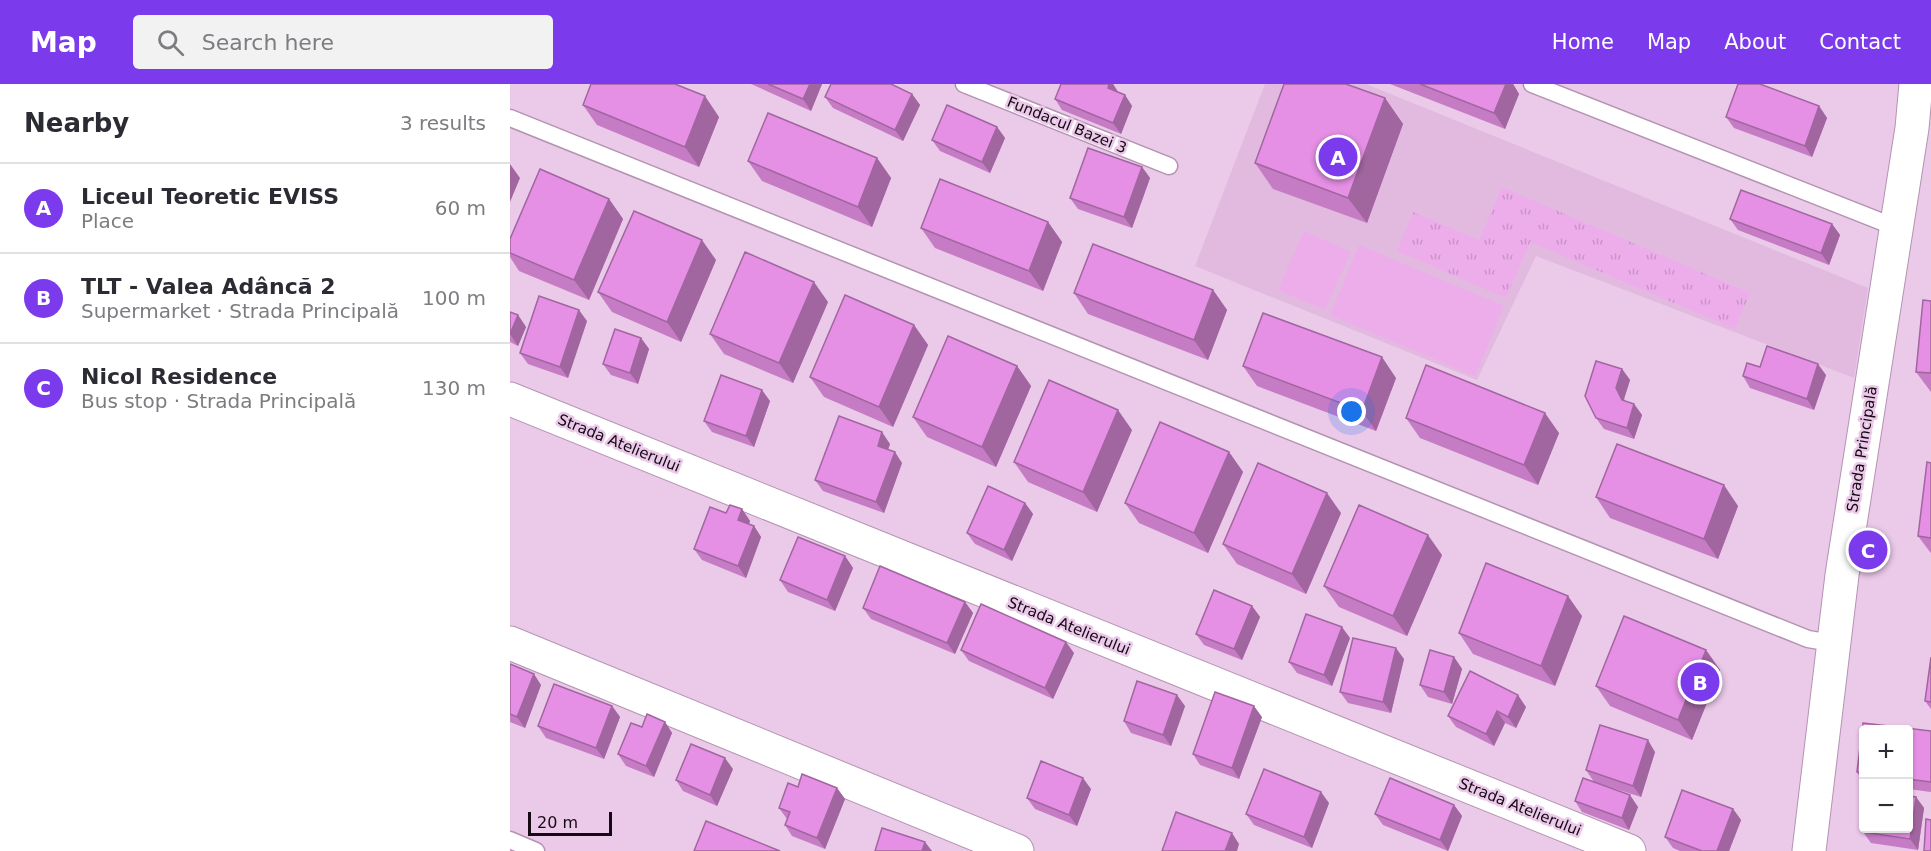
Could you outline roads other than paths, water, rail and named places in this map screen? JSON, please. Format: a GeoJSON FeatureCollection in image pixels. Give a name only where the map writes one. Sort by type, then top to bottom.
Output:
{"type":"FeatureCollection","features":[{"type":"Feature","properties":{"kind":"street","name":"Strada Principală"},"geometry":{"type":"LineString","coordinates":[[1809,851],[1832,643],[1896,227],[1922,129],[1917,84]]}},
{"type":"Feature","properties":{"kind":"street","name":"Strada Atelierului"},"geometry":{"type":"LineString","coordinates":[[510,399],[1629,851]]}},
{"type":"Feature","properties":{"kind":"street"},"geometry":{"type":"LineString","coordinates":[[510,643],[1017,851]]}},
{"type":"Feature","properties":{"kind":"lane","name":"Fundacul Bazei 3"},"geometry":{"type":"LineString","coordinates":[[964,84],[1169,166]]}},
{"type":"Feature","properties":{"kind":"lane"},"geometry":{"type":"LineString","coordinates":[[1532,84],[1896,227]]}},
{"type":"Feature","properties":{"kind":"lane"},"geometry":{"type":"LineString","coordinates":[[510,118],[1808,639],[1832,643]]}},
{"type":"Feature","properties":{"kind":"lane"},"geometry":{"type":"LineString","coordinates":[[510,840],[536,851]]}},
{"type":"Feature","properties":{"kind":"place","name":"Liceul Teoretic EVISS"},"geometry":{"type":"Point","coordinates":[1338,157]}},
{"type":"Feature","properties":{"kind":"place","name":"Nicol Residence"},"geometry":{"type":"Point","coordinates":[1868,550]}},
{"type":"Feature","properties":{"kind":"place","name":"TLT - Valea Adâncă 2"},"geometry":{"type":"Point","coordinates":[1700,682]}}]}
